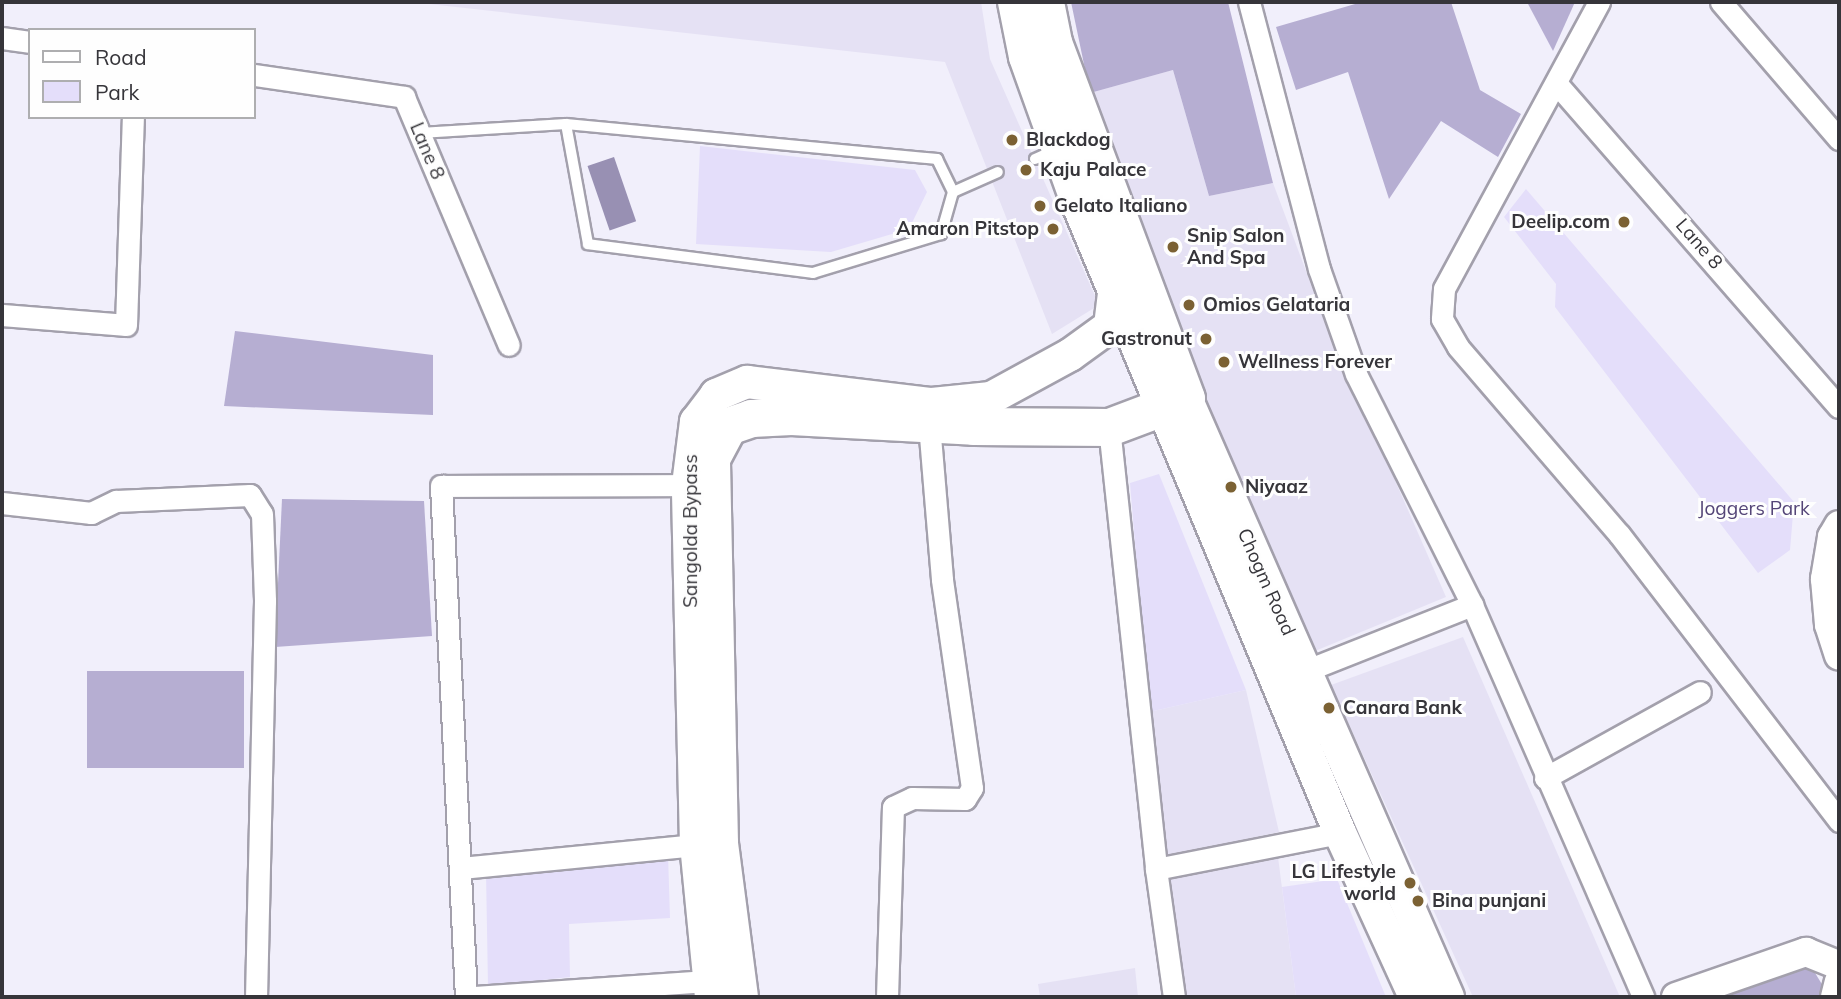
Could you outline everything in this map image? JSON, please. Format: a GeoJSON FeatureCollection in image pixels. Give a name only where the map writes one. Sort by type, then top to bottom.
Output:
{"type":"FeatureCollection","features":[{"type":"Feature","properties":{"kind":"highway","name":"Chogm Road"},"geometry":{"type":"LineString","coordinates":[[1045,2],[1053,42],[1173,403]]}},
{"type":"Feature","properties":{"kind":"highway","name":"Sangolda Bypass"},"geometry":{"type":"LineString","coordinates":[[725,988],[707,844],[700,485],[729,426],[751,418],[1109,427],[1173,403]]}},
{"type":"Feature","properties":{"kind":"main road","name":"Chogm Road"},"geometry":{"type":"LineString","coordinates":[[1014,2],[1046,154],[1305,671],[1448,997]]}},
{"type":"Feature","properties":{"kind":"main road","name":"Sangolda Bypass"},"geometry":{"type":"LineString","coordinates":[[700,485],[696,422],[716,395],[747,382],[932,404],[991,398],[1070,355],[1110,326],[1115,294]]}},
{"type":"Feature","properties":{"kind":"main road","name":"Chogm Road"},"geometry":{"type":"LineString","coordinates":[[1173,403],[1340,833],[1415,997]]}},
{"type":"Feature","properties":{"kind":"street"},"geometry":{"type":"LineString","coordinates":[[1249,2],[1319,269],[1356,374],[1472,604],[1545,778],[1643,997]]}},
{"type":"Feature","properties":{"kind":"street"},"geometry":{"type":"LineString","coordinates":[[1599,2],[1444,289],[1442,319],[1458,347],[1619,534],[1839,821]]}},
{"type":"Feature","properties":{"kind":"street"},"geometry":{"type":"LineString","coordinates":[[1721,2],[1839,139]]}},
{"type":"Feature","properties":{"kind":"street"},"geometry":{"type":"LineString","coordinates":[[2,37],[28,42]]}},
{"type":"Feature","properties":{"kind":"street","name":"Lane 8"},"geometry":{"type":"LineString","coordinates":[[256,75],[404,97],[509,345]]}},
{"type":"Feature","properties":{"kind":"street","name":"Lane 8"},"geometry":{"type":"LineString","coordinates":[[1556,83],[1839,407]]}},
{"type":"Feature","properties":{"kind":"street"},"geometry":{"type":"LineString","coordinates":[[2,315],[126,325],[133,119]]}},
{"type":"Feature","properties":{"kind":"street"},"geometry":{"type":"LineString","coordinates":[[887,997],[893,807],[912,798],[965,799],[972,788],[942,579],[929,424]]}},
{"type":"Feature","properties":{"kind":"street"},"geometry":{"type":"LineString","coordinates":[[1109,427],[1156,869],[1174,997]]}},
{"type":"Feature","properties":{"kind":"street"},"geometry":{"type":"LineString","coordinates":[[466,997],[441,486],[700,485]]}},
{"type":"Feature","properties":{"kind":"street"},"geometry":{"type":"LineString","coordinates":[[2,503],[91,513],[116,501],[250,495],[262,513],[265,601],[256,997]]}},
{"type":"Feature","properties":{"kind":"street"},"geometry":{"type":"LineString","coordinates":[[1839,525],[1832,537],[1825,579],[1829,625],[1839,655]]}},
{"type":"Feature","properties":{"kind":"street"},"geometry":{"type":"LineString","coordinates":[[1305,671],[1472,604]]}},
{"type":"Feature","properties":{"kind":"street"},"geometry":{"type":"LineString","coordinates":[[1545,778],[1700,692]]}},
{"type":"Feature","properties":{"kind":"street"},"geometry":{"type":"LineString","coordinates":[[1156,869],[1340,833]]}},
{"type":"Feature","properties":{"kind":"street"},"geometry":{"type":"LineString","coordinates":[[461,867],[707,844]]}},
{"type":"Feature","properties":{"kind":"street"},"geometry":{"type":"LineString","coordinates":[[1676,997],[1806,952],[1839,965]]}},
{"type":"Feature","properties":{"kind":"street"},"geometry":{"type":"LineString","coordinates":[[1835,997],[1839,981]]}},
{"type":"Feature","properties":{"kind":"street"},"geometry":{"type":"LineString","coordinates":[[474,997],[725,988]]}},
{"type":"Feature","properties":{"kind":"lane"},"geometry":{"type":"LineString","coordinates":[[420,133],[566,124],[937,159],[953,191],[941,234],[813,273],[588,244],[566,124]]}},
{"type":"Feature","properties":{"kind":"lane"},"geometry":{"type":"LineString","coordinates":[[953,191],[998,172]]}},
{"type":"Feature","properties":{"kind":"shaded area"},"geometry":{"type":"Polygon","coordinates":[[[411,2],[981,2],[990,59],[1099,305],[1052,334],[945,62],[411,2]]]}},
{"type":"Feature","properties":{"kind":"shaded area"},"geometry":{"type":"Polygon","coordinates":[[[1071,2],[1228,2],[1273,183],[1209,196],[1173,70],[1090,93],[1071,2]]]}},
{"type":"Feature","properties":{"kind":"shaded area"},"geometry":{"type":"Polygon","coordinates":[[[1362,2],[1451,2],[1480,90],[1521,114],[1498,157],[1441,121],[1389,199],[1348,72],[1296,90],[1276,27],[1362,2]]]}},
{"type":"Feature","properties":{"kind":"shaded area"},"geometry":{"type":"Polygon","coordinates":[[[1527,2],[1575,2],[1553,51],[1527,2]]]}},
{"type":"Feature","properties":{"kind":"shaded area"},"geometry":{"type":"Polygon","coordinates":[[[1173,70],[1209,196],[1273,183],[1321,311],[1446,597],[1315,651],[1189,367],[1090,93],[1173,70]]]}},
{"type":"Feature","properties":{"kind":"shaded area"},"geometry":{"type":"Polygon","coordinates":[[[614,157],[636,221],[610,230],[588,166],[614,157]]]}},
{"type":"Feature","properties":{"kind":"shaded area"},"geometry":{"type":"Polygon","coordinates":[[[235,331],[433,355],[433,415],[224,406],[235,331]]]}},
{"type":"Feature","properties":{"kind":"shaded area"},"geometry":{"type":"Polygon","coordinates":[[[282,499],[424,501],[432,636],[275,647],[282,499]]]}},
{"type":"Feature","properties":{"kind":"shaded area"},"geometry":{"type":"Polygon","coordinates":[[[1463,637],[1620,997],[1473,997],[1331,685],[1463,637]]]}},
{"type":"Feature","properties":{"kind":"shaded area"},"geometry":{"type":"Polygon","coordinates":[[[87,671],[244,671],[244,768],[87,768],[87,671]]]}},
{"type":"Feature","properties":{"kind":"shaded area"},"geometry":{"type":"Polygon","coordinates":[[[1246,690],[1279,832],[1164,857],[1149,712],[1246,690]]]}},
{"type":"Feature","properties":{"kind":"shaded area"},"geometry":{"type":"Polygon","coordinates":[[[1278,857],[1296,997],[1181,997],[1168,876],[1278,857]]]}},
{"type":"Feature","properties":{"kind":"shaded area"},"geometry":{"type":"Polygon","coordinates":[[[1809,963],[1823,986],[1818,997],[1717,997],[1809,963]]]}},
{"type":"Feature","properties":{"kind":"shaded area"},"geometry":{"type":"Polygon","coordinates":[[[1135,968],[1138,997],[1040,997],[1038,984],[1135,968]]]}},
{"type":"Feature","properties":{"kind":"green space"},"geometry":{"type":"Polygon","coordinates":[[[700,146],[915,170],[927,192],[909,229],[831,252],[696,244],[700,146]]]}},
{"type":"Feature","properties":{"kind":"green space","name":"Joggers Park"},"geometry":{"type":"Polygon","coordinates":[[[1526,189],[1794,502],[1790,550],[1758,573],[1555,307],[1556,284],[1504,217],[1526,189]]]}},
{"type":"Feature","properties":{"kind":"green space"},"geometry":{"type":"Polygon","coordinates":[[[1159,474],[1246,690],[1149,712],[1130,483],[1159,474]]]}},
{"type":"Feature","properties":{"kind":"green space"},"geometry":{"type":"Polygon","coordinates":[[[668,854],[670,918],[569,924],[570,977],[488,986],[486,873],[668,854]]]}},
{"type":"Feature","properties":{"kind":"green space"},"geometry":{"type":"Polygon","coordinates":[[[1337,879],[1386,997],[1296,997],[1282,887],[1337,879]]]}},
{"type":"Feature","properties":{"kind":"place","name":"Blackdog"},"geometry":{"type":"Point","coordinates":[1012,140]}},
{"type":"Feature","properties":{"kind":"place","name":"Kaju Palace"},"geometry":{"type":"Point","coordinates":[1026,170]}},
{"type":"Feature","properties":{"kind":"place","name":"Gelato Italiano"},"geometry":{"type":"Point","coordinates":[1040,206]}},
{"type":"Feature","properties":{"kind":"place","name":"Deelip.com"},"geometry":{"type":"Point","coordinates":[1624,222]}},
{"type":"Feature","properties":{"kind":"place","name":"Amaron Pitstop"},"geometry":{"type":"Point","coordinates":[1053,229]}},
{"type":"Feature","properties":{"kind":"place","name":"Snip Salon And Spa"},"geometry":{"type":"Point","coordinates":[1173,247]}},
{"type":"Feature","properties":{"kind":"place","name":"Omios Gelataria"},"geometry":{"type":"Point","coordinates":[1189,305]}},
{"type":"Feature","properties":{"kind":"place","name":"Gastronut"},"geometry":{"type":"Point","coordinates":[1206,339]}},
{"type":"Feature","properties":{"kind":"place","name":"Wellness Forever"},"geometry":{"type":"Point","coordinates":[1224,362]}},
{"type":"Feature","properties":{"kind":"place","name":"Niyaaz"},"geometry":{"type":"Point","coordinates":[1231,487]}},
{"type":"Feature","properties":{"kind":"place","name":"Canara Bank"},"geometry":{"type":"Point","coordinates":[1329,708]}},
{"type":"Feature","properties":{"kind":"place","name":"LG Lifestyle world"},"geometry":{"type":"Point","coordinates":[1410,883]}},
{"type":"Feature","properties":{"kind":"place","name":"Bina punjani"},"geometry":{"type":"Point","coordinates":[1418,901]}}]}
